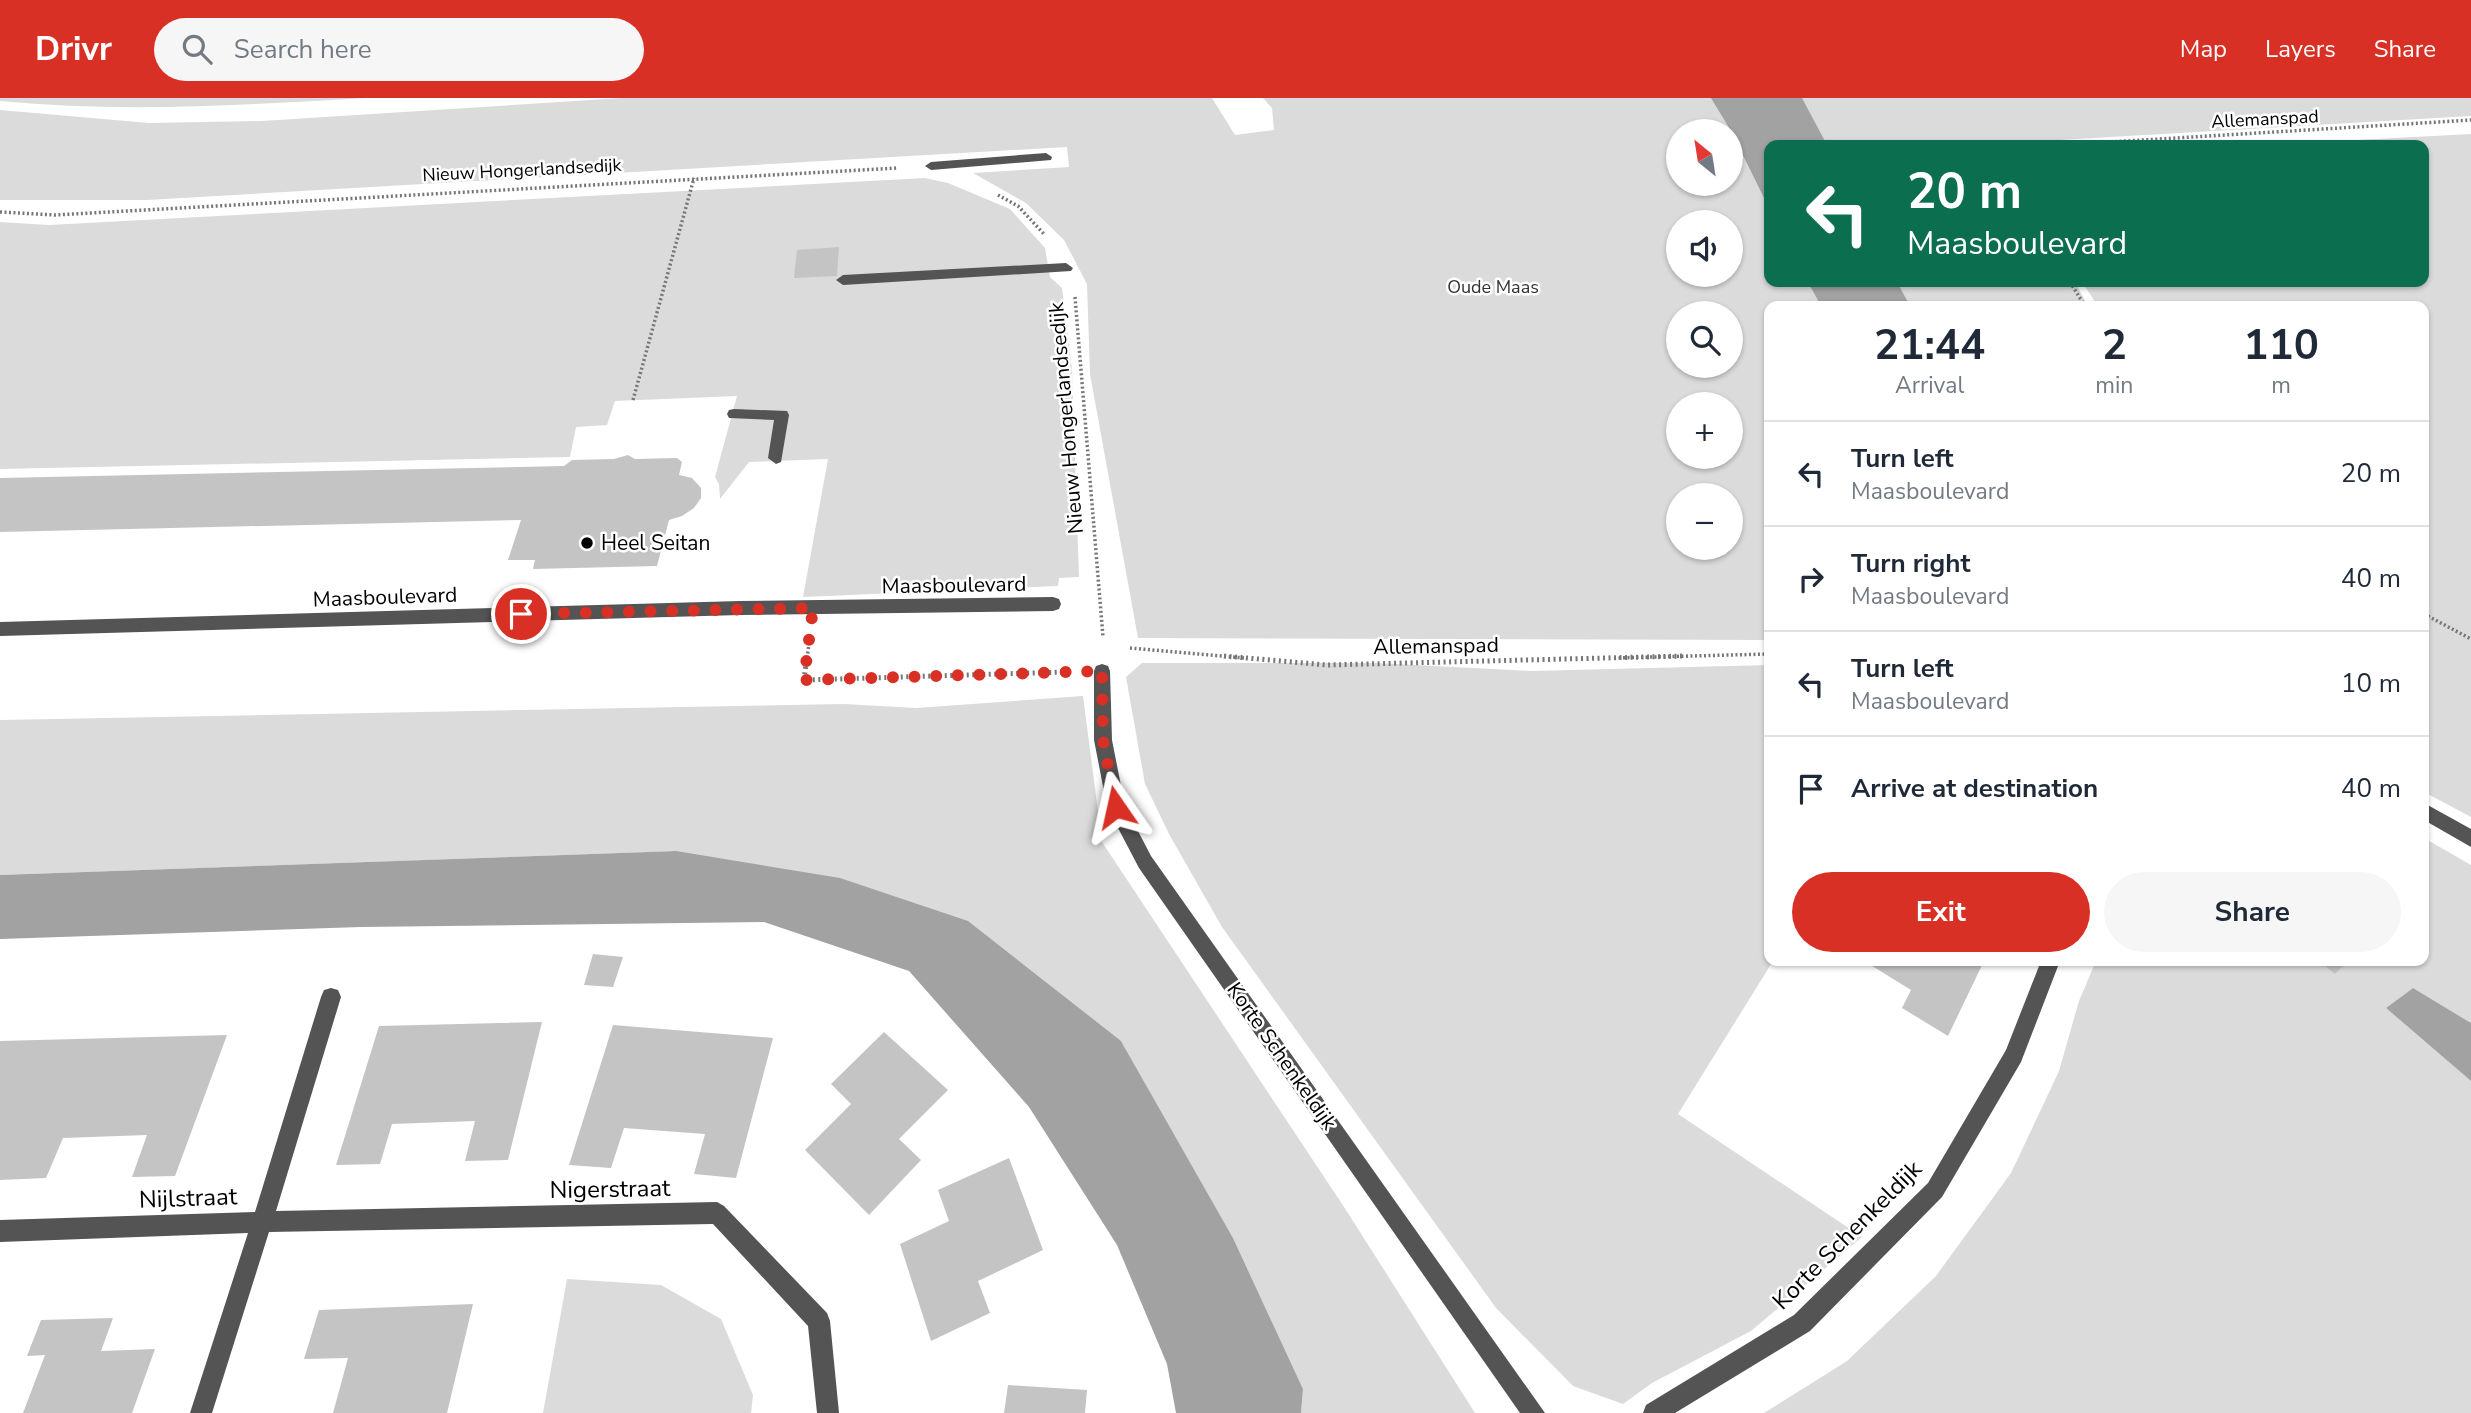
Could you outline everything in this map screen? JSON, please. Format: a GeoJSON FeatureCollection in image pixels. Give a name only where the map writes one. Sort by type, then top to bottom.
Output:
{"type":"FeatureCollection","features":[{"type":"Feature","properties":{"kind":"street"},"geometry":{"type":"LineString","coordinates":[[931,166],[1046,158]]}},
{"type":"Feature","properties":{"kind":"street"},"geometry":{"type":"LineString","coordinates":[[843,280],[1066,268]]}},
{"type":"Feature","properties":{"kind":"street"},"geometry":{"type":"LineString","coordinates":[[734,414],[782,415],[776,458]]}},
{"type":"Feature","properties":{"kind":"street","name":"Maasboulevard"},"geometry":{"type":"LineString","coordinates":[[0,629],[1053,604]]}},
{"type":"Feature","properties":{"kind":"street","name":"Korte Schenkeldijk"},"geometry":{"type":"LineString","coordinates":[[1102,671],[1103,740],[1116,807],[1145,862],[1534,1413]]}},
{"type":"Feature","properties":{"kind":"street"},"geometry":{"type":"LineString","coordinates":[[2429,814],[2471,839]]}},
{"type":"Feature","properties":{"kind":"street","name":"Korte Schenkeldijk"},"geometry":{"type":"LineString","coordinates":[[1654,1413],[1802,1323],[1935,1190],[2014,1055],[2048,966]]}},
{"type":"Feature","properties":{"kind":"street"},"geometry":{"type":"LineString","coordinates":[[262,1222],[331,997]]}},
{"type":"Feature","properties":{"kind":"street","name":"Nigerstraat"},"geometry":{"type":"LineString","coordinates":[[262,1222],[716,1213],[819,1321],[828,1413]]}},
{"type":"Feature","properties":{"kind":"street","name":"Nijlstraat"},"geometry":{"type":"LineString","coordinates":[[0,1231],[262,1222],[201,1413]]}},
{"type":"Feature","properties":{"kind":"path","name":"Allemanspad"},"geometry":{"type":"LineString","coordinates":[[2143,140],[2471,120]]}},
{"type":"Feature","properties":{"kind":"path","name":"Nieuw Hongerlandsedijk"},"geometry":{"type":"LineString","coordinates":[[0,212],[54,215],[931,166]]}},
{"type":"Feature","properties":{"kind":"path"},"geometry":{"type":"LineString","coordinates":[[633,400],[694,178]]}},
{"type":"Feature","properties":{"kind":"path","name":"Nieuw Hongerlandsedijk"},"geometry":{"type":"LineString","coordinates":[[1018,206],[1055,245],[1075,288],[1079,370],[1104,646]]}},
{"type":"Feature","properties":{"kind":"path"},"geometry":{"type":"LineString","coordinates":[[813,608],[804,680],[1102,671]]}},
{"type":"Feature","properties":{"kind":"path"},"geometry":{"type":"LineString","coordinates":[[2429,617],[2471,639]]}},
{"type":"Feature","properties":{"kind":"path","name":"Allemanspad"},"geometry":{"type":"LineString","coordinates":[[1118,647],[1327,665],[1764,654]]}},
{"type":"Feature","properties":{"kind":"green space"},"geometry":{"type":"Polygon","coordinates":[[[0,98],[366,98],[229,105],[91,107],[0,101],[0,98]]]}},
{"type":"Feature","properties":{"kind":"green space","name":"Oude Maas"},"geometry":{"type":"Polygon","coordinates":[[[622,98],[1212,98],[1235,135],[1274,130],[1272,108],[1263,98],[2471,98],[2471,116],[2058,140],[1764,140],[1764,287],[2078,287],[2085,301],[1764,301],[1764,640],[1138,638],[1090,374],[1087,284],[1064,240],[1026,203],[973,173],[1069,167],[1067,147],[147,200],[0,200],[0,110],[149,123],[262,121],[622,98]]]}},
{"type":"Feature","properties":{"kind":"green space"},"geometry":{"type":"Polygon","coordinates":[[[2471,134],[2471,817],[2429,795],[2429,301],[2095,301],[2085,287],[2429,287],[2429,140],[2356,140],[2471,134]]]}},
{"type":"Feature","properties":{"kind":"green space"},"geometry":{"type":"Polygon","coordinates":[[[925,178],[948,183],[1010,209],[1045,248],[1050,277],[1062,288],[1072,370],[1079,577],[1059,578],[1058,586],[803,597],[828,459],[749,462],[720,499],[719,484],[715,477],[737,396],[615,401],[607,425],[576,427],[570,457],[0,469],[0,222],[49,225],[925,178]]]}},
{"type":"Feature","properties":{"kind":"green space"},"geometry":{"type":"Polygon","coordinates":[[[1142,663],[1376,663],[1532,671],[1764,665],[1764,966],[1770,966],[1678,1114],[1862,1237],[1751,1331],[1652,1383],[1623,1404],[1573,1386],[1496,1308],[1222,927],[1169,834],[1145,784],[1126,677],[1142,663]]]}},
{"type":"Feature","properties":{"kind":"green space"},"geometry":{"type":"Polygon","coordinates":[[[1083,696],[1102,842],[1346,1210],[1475,1413],[1301,1413],[1303,1389],[1233,1238],[1121,1041],[676,851],[0,875],[0,720],[844,704],[916,708],[1083,696]]]}},
{"type":"Feature","properties":{"kind":"green space"},"geometry":{"type":"Polygon","coordinates":[[[2429,841],[2471,865],[2471,1023],[2413,988],[2386,1008],[2471,1081],[2471,1413],[1764,1413],[1847,1361],[1936,1276],[2011,1173],[2059,1071],[2079,1001],[2094,966],[2429,966],[2429,841]]]}},
{"type":"Feature","properties":{"kind":"green space"},"geometry":{"type":"Polygon","coordinates":[[[567,1279],[661,1285],[721,1319],[753,1395],[751,1413],[543,1413],[567,1279]]]}},
{"type":"Feature","properties":{"kind":"shaded area"},"geometry":{"type":"Polygon","coordinates":[[[1711,98],[1802,98],[1824,140],[1764,140],[1764,198],[1743,155],[1743,119],[1724,119],[1711,98]]]}},
{"type":"Feature","properties":{"kind":"shaded area"},"geometry":{"type":"Polygon","coordinates":[[[1811,287],[1900,287],[1907,301],[1818,301],[1811,287]]]}},
{"type":"Feature","properties":{"kind":"shaded area"},"geometry":{"type":"Polygon","coordinates":[[[676,851],[840,878],[968,921],[1121,1041],[1233,1238],[1303,1389],[1301,1413],[1176,1413],[1167,1364],[1117,1245],[1029,1107],[909,971],[764,922],[361,927],[0,939],[0,875],[676,851]]]}},
{"type":"Feature","properties":{"kind":"shaded area"},"geometry":{"type":"Polygon","coordinates":[[[2413,988],[2471,1023],[2471,1081],[2386,1008],[2413,988]]]}},
{"type":"Feature","properties":{"kind":"building"},"geometry":{"type":"Polygon","coordinates":[[[839,247],[837,276],[794,278],[797,250],[839,247]]]}},
{"type":"Feature","properties":{"kind":"building"},"geometry":{"type":"Polygon","coordinates":[[[628,455],[635,459],[677,458],[682,462],[679,475],[692,478],[701,488],[701,498],[694,508],[669,520],[657,566],[533,569],[535,560],[508,560],[521,520],[0,532],[0,478],[564,466],[572,460],[614,459],[628,455]]]}},
{"type":"Feature","properties":{"kind":"building"},"geometry":{"type":"Polygon","coordinates":[[[593,954],[623,957],[613,987],[584,985],[593,954]]]}},
{"type":"Feature","properties":{"kind":"building"},"geometry":{"type":"Polygon","coordinates":[[[1872,966],[1982,966],[1948,1036],[1902,1008],[1911,990],[1872,966]]]}},
{"type":"Feature","properties":{"kind":"building"},"geometry":{"type":"Polygon","coordinates":[[[2325,966],[2343,966],[2335,974],[2325,966]]]}},
{"type":"Feature","properties":{"kind":"building"},"geometry":{"type":"Polygon","coordinates":[[[542,1022],[508,1160],[465,1161],[475,1121],[392,1124],[380,1164],[336,1165],[379,1026],[542,1022]]]}},
{"type":"Feature","properties":{"kind":"building"},"geometry":{"type":"Polygon","coordinates":[[[613,1025],[773,1038],[736,1178],[694,1174],[705,1134],[624,1128],[611,1168],[569,1165],[613,1025]]]}},
{"type":"Feature","properties":{"kind":"building"},"geometry":{"type":"Polygon","coordinates":[[[884,1032],[948,1090],[899,1139],[921,1160],[869,1215],[805,1150],[851,1104],[831,1084],[884,1032]]]}},
{"type":"Feature","properties":{"kind":"building"},"geometry":{"type":"Polygon","coordinates":[[[227,1035],[175,1176],[132,1177],[147,1135],[63,1138],[46,1178],[0,1180],[0,1041],[227,1035]]]}},
{"type":"Feature","properties":{"kind":"building"},"geometry":{"type":"Polygon","coordinates":[[[1009,1158],[1043,1250],[978,1281],[990,1313],[931,1341],[900,1244],[949,1221],[938,1190],[1009,1158]]]}},
{"type":"Feature","properties":{"kind":"building"},"geometry":{"type":"Polygon","coordinates":[[[473,1304],[447,1413],[333,1413],[348,1358],[304,1359],[319,1310],[473,1304]]]}},
{"type":"Feature","properties":{"kind":"building"},"geometry":{"type":"Polygon","coordinates":[[[113,1318],[101,1351],[155,1349],[132,1413],[23,1413],[45,1355],[27,1356],[41,1320],[113,1318]]]}},
{"type":"Feature","properties":{"kind":"building"},"geometry":{"type":"Polygon","coordinates":[[[1008,1385],[1087,1390],[1085,1413],[1004,1413],[1008,1385]]]}},
{"type":"Feature","properties":{"kind":"place","name":"Heel Seitan"},"geometry":{"type":"Point","coordinates":[587,543]}},
{"type":"Feature","properties":{"kind":"route"},"geometry":{"type":"LineString","coordinates":[[521,614],[813,608],[804,680],[1102,671],[1103,740],[1116,807]]}}]}
